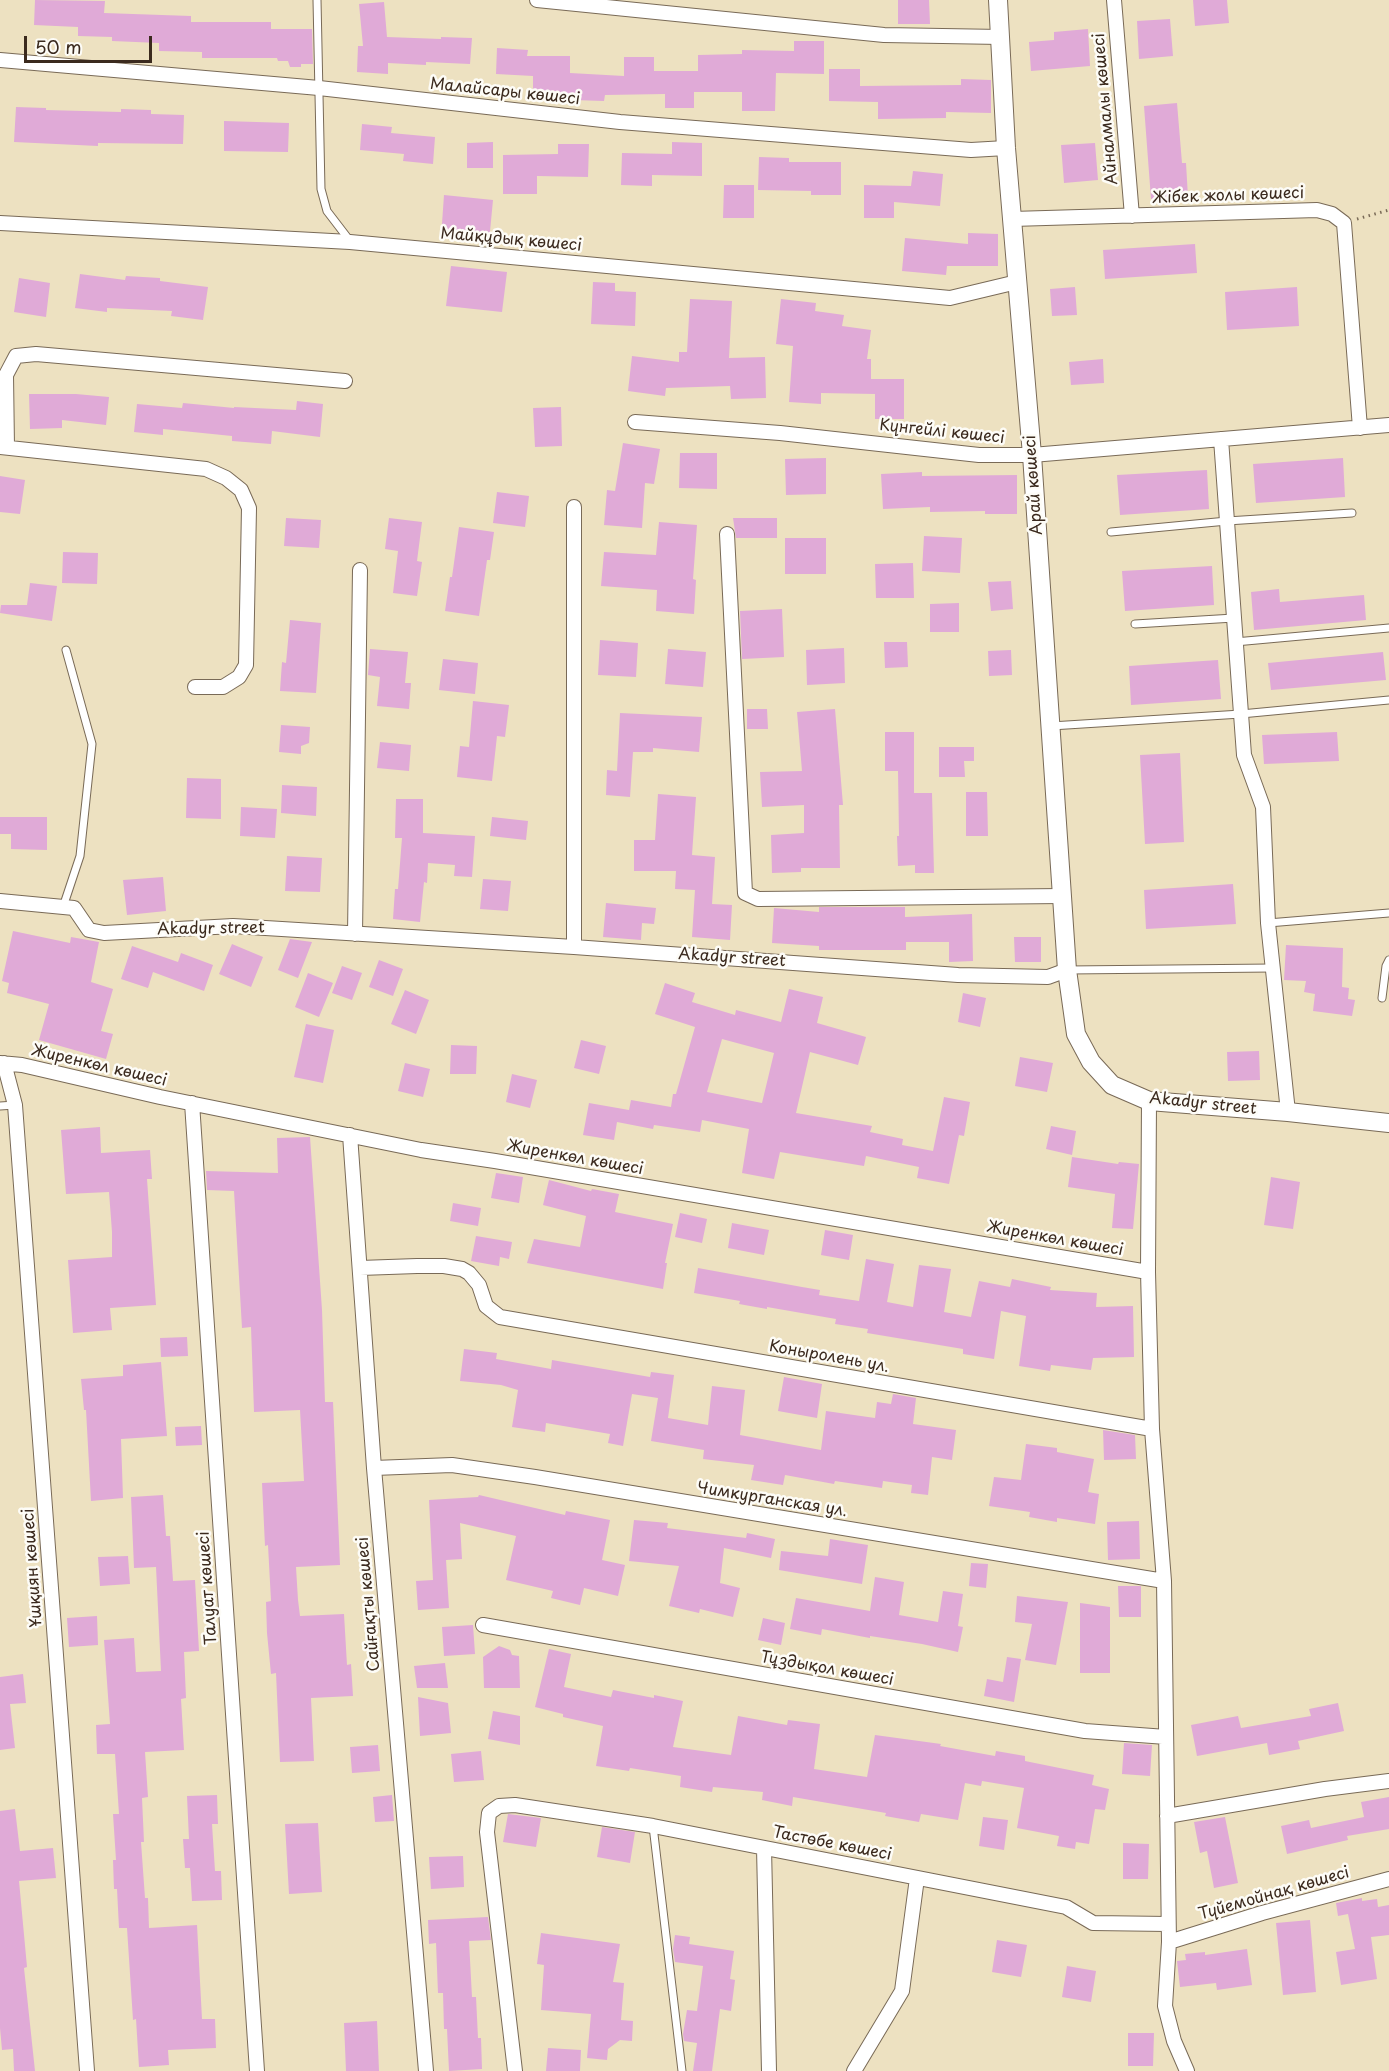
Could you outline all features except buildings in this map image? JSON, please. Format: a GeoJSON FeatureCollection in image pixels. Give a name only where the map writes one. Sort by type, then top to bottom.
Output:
{"type":"FeatureCollection","features":[{"type":"Feature","properties":{"kind":"street"},"geometry":{"type":"LineString","coordinates":[[537,0],[884,35],[1000,37]]}},
{"type":"Feature","properties":{"kind":"street","name":"Арай көшесі"},"geometry":{"type":"LineString","coordinates":[[998,0],[1006,148],[1032,455],[1067,970]]}},
{"type":"Feature","properties":{"kind":"street","name":"Айналмалы көшесі"},"geometry":{"type":"LineString","coordinates":[[1114,0],[1131,216]]}},
{"type":"Feature","properties":{"kind":"street","name":"Малайсары көшесі"},"geometry":{"type":"LineString","coordinates":[[0,60],[319,88],[620,122],[971,150],[1006,148]]}},
{"type":"Feature","properties":{"kind":"street","name":"Жібек жолы көшесі"},"geometry":{"type":"LineString","coordinates":[[1012,219],[1317,210],[1332,214],[1344,223]]}},
{"type":"Feature","properties":{"kind":"street","name":"Майқұдық көшесі"},"geometry":{"type":"LineString","coordinates":[[0,223],[350,242],[950,298],[1017,282]]}},
{"type":"Feature","properties":{"kind":"street"},"geometry":{"type":"LineString","coordinates":[[1344,223],[1360,428]]}},
{"type":"Feature","properties":{"kind":"street"},"geometry":{"type":"LineString","coordinates":[[195,687],[223,687],[239,677],[246,665],[249,508],[241,490],[226,478],[206,469],[4,447],[6,375],[16,356],[36,354],[345,381]]}},
{"type":"Feature","properties":{"kind":"street","name":"Күнгейлі көшесі"},"geometry":{"type":"LineString","coordinates":[[635,422],[849,439],[979,455],[1032,455],[1389,426]]}},
{"type":"Feature","properties":{"kind":"street"},"geometry":{"type":"LineString","coordinates":[[1221,439],[1244,755],[1263,807],[1268,923],[1288,1112]]}},
{"type":"Feature","properties":{"kind":"street"},"geometry":{"type":"LineString","coordinates":[[574,507],[574,947]]}},
{"type":"Feature","properties":{"kind":"street"},"geometry":{"type":"LineString","coordinates":[[728,534],[745,893],[758,899],[1063,896]]}},
{"type":"Feature","properties":{"kind":"street"},"geometry":{"type":"LineString","coordinates":[[355,934],[360,570]]}},
{"type":"Feature","properties":{"kind":"street"},"geometry":{"type":"LineString","coordinates":[[0,901],[63,907]]}},
{"type":"Feature","properties":{"kind":"street","name":"Akadyr street"},"geometry":{"type":"LineString","coordinates":[[63,907],[74,908],[89,930],[104,933],[232,926],[574,947],[958,975],[1048,977],[1067,970],[1076,1034],[1091,1062],[1112,1085],[1149,1101],[1389,1123]]}},
{"type":"Feature","properties":{"kind":"street","name":"Жиренкөл көшесі"},"geometry":{"type":"LineString","coordinates":[[2,1063],[22,1065],[421,1150],[1148,1272]]}},
{"type":"Feature","properties":{"kind":"street","name":"Ұшқиян көшесі"},"geometry":{"type":"LineString","coordinates":[[2,1063],[15,1105],[87,2071]]}},
{"type":"Feature","properties":{"kind":"street"},"geometry":{"type":"LineString","coordinates":[[1149,1101],[1148,1272],[1152,1429],[1164,1581],[1169,1942],[1165,2006],[1174,2041],[1187,2071]]}},
{"type":"Feature","properties":{"kind":"street","name":"Талуат көшесі"},"geometry":{"type":"LineString","coordinates":[[192,1103],[257,2071]]}},
{"type":"Feature","properties":{"kind":"street","name":"Сайғақты көшесі"},"geometry":{"type":"LineString","coordinates":[[350,1135],[374,1468],[426,2071]]}},
{"type":"Feature","properties":{"kind":"street","name":"Коныролень ул."},"geometry":{"type":"LineString","coordinates":[[360,1268],[444,1266],[462,1269],[469,1273],[479,1285],[486,1306],[500,1317],[1152,1429]]}},
{"type":"Feature","properties":{"kind":"street","name":"Чимкурганская ул."},"geometry":{"type":"LineString","coordinates":[[374,1468],[452,1465],[1164,1581]]}},
{"type":"Feature","properties":{"kind":"street","name":"Тұздықол көшесі"},"geometry":{"type":"LineString","coordinates":[[483,1625],[1085,1731],[1166,1737]]}},
{"type":"Feature","properties":{"kind":"street"},"geometry":{"type":"LineString","coordinates":[[1167,1816],[1325,1789],[1389,1781]]}},
{"type":"Feature","properties":{"kind":"street","name":"Тастөбе көшесі"},"geometry":{"type":"LineString","coordinates":[[515,2071],[487,1832],[489,1813],[499,1806],[514,1805],[652,1826],[1066,1907],[1093,1923],[1168,1924]]}},
{"type":"Feature","properties":{"kind":"street"},"geometry":{"type":"LineString","coordinates":[[764,1848],[769,2071]]}},
{"type":"Feature","properties":{"kind":"street"},"geometry":{"type":"LineString","coordinates":[[854,2071],[902,1991],[917,1878]]}},
{"type":"Feature","properties":{"kind":"street","name":"Түйемойнақ көшесі"},"geometry":{"type":"LineString","coordinates":[[1169,1942],[1262,1913],[1389,1880]]}},
{"type":"Feature","properties":{"kind":"lane"},"geometry":{"type":"LineString","coordinates":[[317,0],[321,189],[327,211],[350,242]]}},
{"type":"Feature","properties":{"kind":"lane"},"geometry":{"type":"LineString","coordinates":[[1111,532],[1227,521],[1352,513]]}},
{"type":"Feature","properties":{"kind":"lane"},"geometry":{"type":"LineString","coordinates":[[1135,624],[1234,618]]}},
{"type":"Feature","properties":{"kind":"lane"},"geometry":{"type":"LineString","coordinates":[[1236,642],[1389,628]]}},
{"type":"Feature","properties":{"kind":"lane"},"geometry":{"type":"LineString","coordinates":[[63,907],[80,856],[92,744],[66,650]]}},
{"type":"Feature","properties":{"kind":"lane"},"geometry":{"type":"LineString","coordinates":[[1051,726],[1241,714],[1389,700]]}},
{"type":"Feature","properties":{"kind":"lane"},"geometry":{"type":"LineString","coordinates":[[1268,923],[1389,913]]}},
{"type":"Feature","properties":{"kind":"lane"},"geometry":{"type":"LineString","coordinates":[[1382,998],[1386,966],[1389,960]]}},
{"type":"Feature","properties":{"kind":"lane"},"geometry":{"type":"LineString","coordinates":[[1067,970],[1273,968]]}},
{"type":"Feature","properties":{"kind":"lane"},"geometry":{"type":"LineString","coordinates":[[0,1106],[15,1105]]}},
{"type":"Feature","properties":{"kind":"lane"},"geometry":{"type":"LineString","coordinates":[[652,1826],[682,2071]]}},
{"type":"Feature","properties":{"kind":"path"},"geometry":{"type":"LineString","coordinates":[[1344,223],[1389,210]]}}]}
